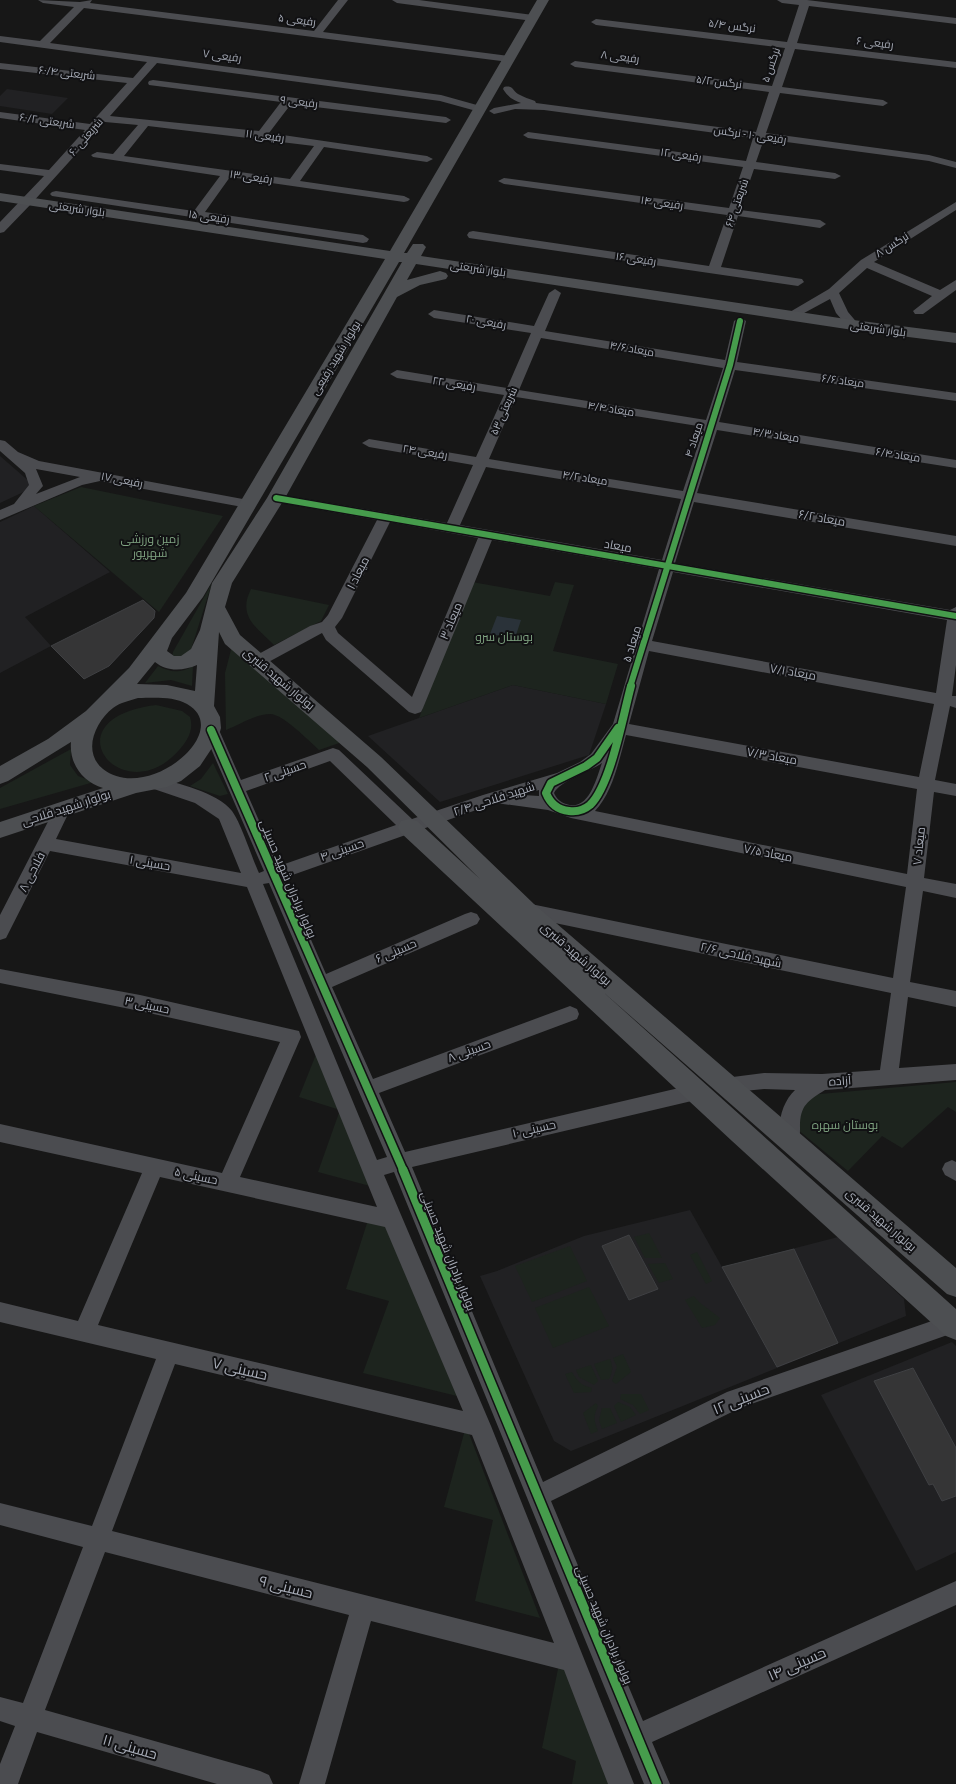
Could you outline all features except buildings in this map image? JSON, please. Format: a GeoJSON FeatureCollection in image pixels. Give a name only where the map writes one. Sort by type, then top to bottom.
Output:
{"type":"FeatureCollection","features":[{"type":"Feature","properties":{"kind":"main road","name":"بولوار شهید رفیعی"},"geometry":{"type":"LineString","coordinates":[[488,109],[512,73],[533,18],[543,0]]}},
{"type":"Feature","properties":{"kind":"main road","name":"بولوار شهید رفیعی"},"geometry":{"type":"LineString","coordinates":[[399,264],[402,242],[557,0]]}},
{"type":"Feature","properties":{"kind":"main road","name":"بلوار شریعتی"},"geometry":{"type":"LineString","coordinates":[[0,198],[14,208],[364,268],[399,264],[457,266],[853,326],[956,338]]}},
{"type":"Feature","properties":{"kind":"main road","name":"بلوار شریعتی"},"geometry":{"type":"LineString","coordinates":[[14,208],[348,249],[440,276],[740,321],[956,347]]}},
{"type":"Feature","properties":{"kind":"main road","name":"بولوار شهید رفیعی"},"geometry":{"type":"LineString","coordinates":[[204,706],[209,632],[222,583],[276,498],[399,264],[422,238],[434,254],[457,266]]}},
{"type":"Feature","properties":{"kind":"main road"},"geometry":{"type":"LineString","coordinates":[[348,249],[402,242]]}},
{"type":"Feature","properties":{"kind":"main road"},"geometry":{"type":"LineString","coordinates":[[364,268],[384,293],[415,282],[440,276]]}},
{"type":"Feature","properties":{"kind":"main road","name":"بولوار شهید رفیعی"},"geometry":{"type":"LineString","coordinates":[[101,708],[136,673],[193,597],[248,504],[384,293]]}},
{"type":"Feature","properties":{"kind":"main road","name":"بولوار شهید قنبری"},"geometry":{"type":"LineString","coordinates":[[215,605],[232,639],[346,736],[421,823],[696,1092],[954,1326]]}},
{"type":"Feature","properties":{"kind":"main road"},"geometry":{"type":"LineString","coordinates":[[163,638],[158,652],[161,659],[172,664],[186,662],[196,655],[209,632]]}},
{"type":"Feature","properties":{"kind":"main road"},"geometry":{"type":"LineString","coordinates":[[0,776],[55,744],[101,708],[138,691],[161,691],[194,699],[204,706],[212,719],[211,730],[203,748],[190,763],[175,775],[154,783],[132,786],[100,779],[86,766],[81,748],[82,735],[101,708]]}},
{"type":"Feature","properties":{"kind":"main road","name":"بولوار شهید فلاحی"},"geometry":{"type":"LineString","coordinates":[[0,830],[132,786]]}},
{"type":"Feature","properties":{"kind":"main road","name":"بولوار شهید قنبری"},"geometry":{"type":"LineString","coordinates":[[421,823],[526,910],[724,1085],[956,1285]]}},
{"type":"Feature","properties":{"kind":"street","name":"رفیعی ۵"},"geometry":{"type":"LineString","coordinates":[[43,0],[84,3],[316,35],[512,73]]}},
{"type":"Feature","properties":{"kind":"street"},"geometry":{"type":"LineString","coordinates":[[316,35],[343,0]]}},
{"type":"Feature","properties":{"kind":"street"},"geometry":{"type":"LineString","coordinates":[[397,0],[533,18]]}},
{"type":"Feature","properties":{"kind":"street"},"geometry":{"type":"LineString","coordinates":[[782,0],[956,21]]}},
{"type":"Feature","properties":{"kind":"street"},"geometry":{"type":"LineString","coordinates":[[42,45],[84,3]]}},
{"type":"Feature","properties":{"kind":"street","name":"نرگس ۵"},"geometry":{"type":"LineString","coordinates":[[761,136],[805,3]]}},
{"type":"Feature","properties":{"kind":"street","name":"نرگس ۵/۴"},"geometry":{"type":"LineString","coordinates":[[596,22],[791,45]]}},
{"type":"Feature","properties":{"kind":"street","name":"رفیعی ۷"},"geometry":{"type":"LineString","coordinates":[[0,39],[441,98],[488,109]]}},
{"type":"Feature","properties":{"kind":"street","name":"رفیعی ۶"},"geometry":{"type":"LineString","coordinates":[[791,45],[956,65]]}},
{"type":"Feature","properties":{"kind":"street","name":"شریعتی ۶۰"},"geometry":{"type":"LineString","coordinates":[[0,229],[14,208],[52,174],[154,60]]}},
{"type":"Feature","properties":{"kind":"street","name":"رفیعی ۸"},"geometry":{"type":"LineString","coordinates":[[575,64],[662,75]]}},
{"type":"Feature","properties":{"kind":"street","name":"شریعتی ۶۰/۴"},"geometry":{"type":"LineString","coordinates":[[0,66],[135,81]]}},
{"type":"Feature","properties":{"kind":"street"},"geometry":{"type":"LineString","coordinates":[[512,73],[519,99],[544,107]]}},
{"type":"Feature","properties":{"kind":"street","name":"نرگس ۵/۲"},"geometry":{"type":"LineString","coordinates":[[662,75],[883,103]]}},
{"type":"Feature","properties":{"kind":"street","name":"رفیعی ۹"},"geometry":{"type":"LineString","coordinates":[[153,83],[446,120]]}},
{"type":"Feature","properties":{"kind":"street"},"geometry":{"type":"LineString","coordinates":[[262,135],[288,100]]}},
{"type":"Feature","properties":{"kind":"street"},"geometry":{"type":"LineString","coordinates":[[488,109],[515,106],[544,107]]}},
{"type":"Feature","properties":{"kind":"street","name":"رفیعی ۱۰ - نرگس"},"geometry":{"type":"LineString","coordinates":[[544,107],[929,158],[956,164]]}},
{"type":"Feature","properties":{"kind":"street","name":"شریعتی ۶۰/۲"},"geometry":{"type":"LineString","coordinates":[[0,115],[93,128]]}},
{"type":"Feature","properties":{"kind":"street","name":"رفیعی ۱۱"},"geometry":{"type":"LineString","coordinates":[[102,118],[262,135],[427,158]]}},
{"type":"Feature","properties":{"kind":"street"},"geometry":{"type":"LineString","coordinates":[[116,158],[145,123]]}},
{"type":"Feature","properties":{"kind":"street","name":"رفیعی ۱۲"},"geometry":{"type":"LineString","coordinates":[[528,135],[834,176]]}},
{"type":"Feature","properties":{"kind":"street","name":"شریعتی ۶۴"},"geometry":{"type":"LineString","coordinates":[[714,270],[761,136]]}},
{"type":"Feature","properties":{"kind":"street"},"geometry":{"type":"LineString","coordinates":[[293,183],[321,144]]}},
{"type":"Feature","properties":{"kind":"street","name":"رفیعی ۱۳"},"geometry":{"type":"LineString","coordinates":[[97,155],[404,198]]}},
{"type":"Feature","properties":{"kind":"street"},"geometry":{"type":"LineString","coordinates":[[0,166],[52,174]]}},
{"type":"Feature","properties":{"kind":"street"},"geometry":{"type":"LineString","coordinates":[[197,215],[227,174]]}},
{"type":"Feature","properties":{"kind":"street","name":"رفیعی ۱۴"},"geometry":{"type":"LineString","coordinates":[[504,181],[820,224]]}},
{"type":"Feature","properties":{"kind":"street","name":"رفیعی ۱۵"},"geometry":{"type":"LineString","coordinates":[[56,194],[363,239]]}},
{"type":"Feature","properties":{"kind":"street","name":"نرگس ۸"},"geometry":{"type":"LineString","coordinates":[[789,316],[833,292],[865,263],[956,205]]}},
{"type":"Feature","properties":{"kind":"street","name":"رفیعی ۱۶"},"geometry":{"type":"LineString","coordinates":[[473,235],[798,282]]}},
{"type":"Feature","properties":{"kind":"street"},"geometry":{"type":"LineString","coordinates":[[865,263],[941,295]]}},
{"type":"Feature","properties":{"kind":"street"},"geometry":{"type":"LineString","coordinates":[[919,311],[956,284]]}},
{"type":"Feature","properties":{"kind":"street"},"geometry":{"type":"LineString","coordinates":[[833,292],[842,313],[853,326]]}},
{"type":"Feature","properties":{"kind":"street","name":"شریعتی ۵۳"},"geometry":{"type":"LineString","coordinates":[[452,528],[555,293]]}},
{"type":"Feature","properties":{"kind":"street","name":"رفیعی ۲۰"},"geometry":{"type":"LineString","coordinates":[[434,314],[539,330]]}},
{"type":"Feature","properties":{"kind":"street","name":"میعاد ۴"},"geometry":{"type":"LineString","coordinates":[[668,566],[688,496],[730,365],[740,321]]}},
{"type":"Feature","properties":{"kind":"street","name":"میعاد ۴/۶"},"geometry":{"type":"LineString","coordinates":[[539,330],[538,334],[730,365]]}},
{"type":"Feature","properties":{"kind":"street","name":"میعاد ۶/۶"},"geometry":{"type":"LineString","coordinates":[[730,365],[956,397]]}},
{"type":"Feature","properties":{"kind":"street","name":"رفیعی ۲۲"},"geometry":{"type":"LineString","coordinates":[[396,374],[512,393]]}},
{"type":"Feature","properties":{"kind":"street","name":"میعاد ۴/۴"},"geometry":{"type":"LineString","coordinates":[[512,393],[711,425]]}},
{"type":"Feature","properties":{"kind":"street","name":"میعاد ۴/۳"},"geometry":{"type":"LineString","coordinates":[[711,425],[840,446]]}},
{"type":"Feature","properties":{"kind":"street","name":"رفیعی ۲۴"},"geometry":{"type":"LineString","coordinates":[[369,443],[481,461]]}},
{"type":"Feature","properties":{"kind":"street","name":"رفیعی ۱۷"},"geometry":{"type":"LineString","coordinates":[[0,444],[13,455],[36,464],[248,504]]}},
{"type":"Feature","properties":{"kind":"street","name":"میعاد ۶/۴"},"geometry":{"type":"LineString","coordinates":[[840,446],[956,464]]}},
{"type":"Feature","properties":{"kind":"street"},"geometry":{"type":"LineString","coordinates":[[13,455],[29,468],[35,478],[36,486],[19,506]]}},
{"type":"Feature","properties":{"kind":"street","name":"میعاد ۴/۲"},"geometry":{"type":"LineString","coordinates":[[481,461],[688,496]]}},
{"type":"Feature","properties":{"kind":"street"},"geometry":{"type":"LineString","coordinates":[[0,515],[78,482],[107,477]]}},
{"type":"Feature","properties":{"kind":"street","name":"میعاد ۶/۲"},"geometry":{"type":"LineString","coordinates":[[688,496],[956,541]]}},
{"type":"Feature","properties":{"kind":"street","name":"میعاد"},"geometry":{"type":"LineString","coordinates":[[276,498],[956,616]]}},
{"type":"Feature","properties":{"kind":"street","name":"میعاد ۱"},"geometry":{"type":"LineString","coordinates":[[327,626],[334,618],[386,517]]}},
{"type":"Feature","properties":{"kind":"street","name":"میعاد ۳"},"geometry":{"type":"LineString","coordinates":[[327,626],[331,636],[415,708],[487,534]]}},
{"type":"Feature","properties":{"kind":"street","name":"میعاد ۵"},"geometry":{"type":"LineString","coordinates":[[593,801],[607,772],[618,728],[668,566]]}},
{"type":"Feature","properties":{"kind":"street","name":"میعاد ۷"},"geometry":{"type":"LineString","coordinates":[[888,1077],[915,883],[926,785],[950,701],[956,612]]}},
{"type":"Feature","properties":{"kind":"street"},"geometry":{"type":"LineString","coordinates":[[258,661],[315,630],[327,626]]}},
{"type":"Feature","properties":{"kind":"street","name":"میعاد ۷/۱"},"geometry":{"type":"LineString","coordinates":[[643,645],[950,701]]}},
{"type":"Feature","properties":{"kind":"street","name":"شهید فلاحی ۲/۴"},"geometry":{"type":"LineString","coordinates":[[421,823],[559,777],[586,766],[597,758],[618,728]]}},
{"type":"Feature","properties":{"kind":"street","name":"میعاد ۷/۳"},"geometry":{"type":"LineString","coordinates":[[618,728],[956,790]]}},
{"type":"Feature","properties":{"kind":"street","name":"بولوار برادران شهید حسینی"},"geometry":{"type":"LineString","coordinates":[[211,730],[400,1163],[657,1784]]}},
{"type":"Feature","properties":{"kind":"street","name":"بولوار شهید قنبری"},"geometry":{"type":"LineString","coordinates":[[333,754],[421,823]]}},
{"type":"Feature","properties":{"kind":"street","name":"حسینی ۲"},"geometry":{"type":"LineString","coordinates":[[237,788],[333,754]]}},
{"type":"Feature","properties":{"kind":"street"},"geometry":{"type":"LineString","coordinates":[[578,776],[590,783],[594,788],[593,801],[580,810],[558,808],[548,799],[547,788],[559,777],[578,776]]}},
{"type":"Feature","properties":{"kind":"street"},"geometry":{"type":"LineString","coordinates":[[154,783],[185,791],[213,803],[226,815],[392,1219],[480,1426],[620,1784]]}},
{"type":"Feature","properties":{"kind":"street","name":"میعاد ۷/۵"},"geometry":{"type":"LineString","coordinates":[[489,799],[518,799],[620,824],[956,891]]}},
{"type":"Feature","properties":{"kind":"street","name":"میعاد ۷/۵"},"geometry":{"type":"LineString","coordinates":[[593,801],[620,824]]}},
{"type":"Feature","properties":{"kind":"street","name":"فلاحی ۸"},"geometry":{"type":"LineString","coordinates":[[0,933],[62,810]]}},
{"type":"Feature","properties":{"kind":"street","name":"حسینی ۴"},"geometry":{"type":"LineString","coordinates":[[254,882],[421,823]]}},
{"type":"Feature","properties":{"kind":"street","name":"حسینی ۱"},"geometry":{"type":"LineString","coordinates":[[46,844],[254,882]]}},
{"type":"Feature","properties":{"kind":"street","name":"شهید فلاحی ۲/۶"},"geometry":{"type":"LineString","coordinates":[[526,910],[956,999]]}},
{"type":"Feature","properties":{"kind":"street","name":"حسینی ۶"},"geometry":{"type":"LineString","coordinates":[[321,984],[471,919]]}},
{"type":"Feature","properties":{"kind":"street","name":"حسینی ۳"},"geometry":{"type":"LineString","coordinates":[[0,976],[140,1003],[292,1037],[227,1183]]}},
{"type":"Feature","properties":{"kind":"street","name":"حسینی ۸"},"geometry":{"type":"LineString","coordinates":[[367,1089],[570,1014]]}},
{"type":"Feature","properties":{"kind":"street","name":"آزاده"},"geometry":{"type":"LineString","coordinates":[[724,1085],[764,1081],[822,1082],[956,1072]]}},
{"type":"Feature","properties":{"kind":"street"},"geometry":{"type":"LineString","coordinates":[[790,1142],[790,1111],[800,1095],[822,1082]]}},
{"type":"Feature","properties":{"kind":"street","name":"حسینی ۱۰"},"geometry":{"type":"LineString","coordinates":[[372,1170],[423,1155],[696,1092]]}},
{"type":"Feature","properties":{"kind":"street","name":"حسینی ۵"},"geometry":{"type":"LineString","coordinates":[[0,1133],[392,1219]]}},
{"type":"Feature","properties":{"kind":"street"},"geometry":{"type":"LineString","coordinates":[[84,1332],[154,1167]]}},
{"type":"Feature","properties":{"kind":"street","name":"حسینی ۷"},"geometry":{"type":"LineString","coordinates":[[0,1312],[480,1426]]}},
{"type":"Feature","properties":{"kind":"street","name":"حسینی ۱۲"},"geometry":{"type":"LineString","coordinates":[[538,1496],[735,1399],[954,1326]]}},
{"type":"Feature","properties":{"kind":"street"},"geometry":{"type":"LineString","coordinates":[[5,1784],[169,1352]]}},
{"type":"Feature","properties":{"kind":"street","name":"حسینی ۹"},"geometry":{"type":"LineString","coordinates":[[0,1514],[572,1660]]}},
{"type":"Feature","properties":{"kind":"street","name":"حسینی ۱۴"},"geometry":{"type":"LineString","coordinates":[[637,1736],[956,1592]]}},
{"type":"Feature","properties":{"kind":"street"},"geometry":{"type":"LineString","coordinates":[[312,1784],[362,1606]]}},
{"type":"Feature","properties":{"kind":"street","name":"حسینی ۱۱"},"geometry":{"type":"LineString","coordinates":[[0,1709],[260,1784]]}},
{"type":"Feature","properties":{"kind":"shaded area"},"geometry":{"type":"Polygon","coordinates":[[[7,89],[68,98],[52,114],[0,106],[0,96],[7,89]]]}},
{"type":"Feature","properties":{"kind":"shaded area"},"geometry":{"type":"Polygon","coordinates":[[[0,456],[31,483],[30,489],[0,503],[0,456]]]}},
{"type":"Feature","properties":{"kind":"shaded area"},"geometry":{"type":"Polygon","coordinates":[[[34,506],[110,572],[25,617],[51,646],[0,673],[0,522],[34,506]]]}},
{"type":"Feature","properties":{"kind":"shaded area"},"geometry":{"type":"Polygon","coordinates":[[[497,616],[521,620],[515,638],[490,634],[497,616]]]}},
{"type":"Feature","properties":{"kind":"shaded area"},"geometry":{"type":"Polygon","coordinates":[[[513,685],[606,704],[589,755],[440,802],[368,736],[513,685]]]}},
{"type":"Feature","properties":{"kind":"shaded area"},"geometry":{"type":"Polygon","coordinates":[[[690,1210],[722,1267],[838,1237],[904,1299],[906,1316],[571,1451],[554,1441],[480,1276],[584,1236],[690,1210]]]}},
{"type":"Feature","properties":{"kind":"shaded area"},"geometry":{"type":"Polygon","coordinates":[[[952,1342],[956,1346],[956,1552],[916,1571],[821,1395],[952,1342]]]}},
{"type":"Feature","properties":{"kind":"green space","name":"زمین ورزشی شهریور"},"geometry":{"type":"Polygon","coordinates":[[[81,487],[223,516],[159,612],[34,506],[81,487]]]}},
{"type":"Feature","properties":{"kind":"green space","name":"بوستان سرو"},"geometry":{"type":"Polygon","coordinates":[[[472,582],[550,596],[555,582],[574,585],[553,651],[618,664],[606,704],[513,685],[419,718],[472,582]]]}},
{"type":"Feature","properties":{"kind":"green space"},"geometry":{"type":"Polygon","coordinates":[[[212,583],[189,656],[172,657],[173,652],[212,583]]]}},
{"type":"Feature","properties":{"kind":"green space"},"geometry":{"type":"Polygon","coordinates":[[[251,589],[329,605],[321,621],[274,645],[256,627],[248,614],[246,607],[247,598],[251,589]]]}},
{"type":"Feature","properties":{"kind":"green space"},"geometry":{"type":"Polygon","coordinates":[[[232,646],[342,742],[319,750],[289,723],[282,718],[270,714],[253,718],[226,730],[225,673],[232,646]]]}},
{"type":"Feature","properties":{"kind":"green space"},"geometry":{"type":"Polygon","coordinates":[[[158,666],[175,671],[193,666],[192,686],[171,680],[145,683],[158,666]]]}},
{"type":"Feature","properties":{"kind":"green space"},"geometry":{"type":"Polygon","coordinates":[[[156,705],[182,711],[190,717],[191,730],[186,742],[158,767],[137,772],[119,768],[105,757],[100,742],[105,727],[123,714],[156,705]]]}},
{"type":"Feature","properties":{"kind":"green space"},"geometry":{"type":"Polygon","coordinates":[[[71,749],[70,765],[78,776],[94,782],[0,809],[0,788],[71,749]]]}},
{"type":"Feature","properties":{"kind":"green space"},"geometry":{"type":"Polygon","coordinates":[[[213,763],[228,794],[220,796],[190,786],[201,779],[213,763]]]}},
{"type":"Feature","properties":{"kind":"green space"},"geometry":{"type":"Polygon","coordinates":[[[317,1052],[340,1110],[299,1097],[317,1052]]]}},
{"type":"Feature","properties":{"kind":"green space","name":"بوستان سهره"},"geometry":{"type":"Polygon","coordinates":[[[956,1082],[956,1112],[948,1107],[902,1148],[882,1136],[848,1171],[797,1129],[797,1106],[809,1095],[956,1082]]]}},
{"type":"Feature","properties":{"kind":"green space"},"geometry":{"type":"Polygon","coordinates":[[[340,1110],[370,1186],[318,1172],[340,1110]]]}},
{"type":"Feature","properties":{"kind":"green space"},"geometry":{"type":"Polygon","coordinates":[[[368,1220],[385,1225],[457,1396],[363,1373],[389,1301],[346,1289],[368,1220]]]}},
{"type":"Feature","properties":{"kind":"green space"},"geometry":{"type":"Polygon","coordinates":[[[649,1233],[662,1258],[645,1258],[634,1237],[649,1233]]]}},
{"type":"Feature","properties":{"kind":"green space"},"geometry":{"type":"Polygon","coordinates":[[[570,1246],[587,1281],[532,1302],[515,1266],[570,1246]]]}},
{"type":"Feature","properties":{"kind":"green space"},"geometry":{"type":"Polygon","coordinates":[[[697,1252],[712,1281],[706,1284],[690,1255],[697,1252]]]}},
{"type":"Feature","properties":{"kind":"green space"},"geometry":{"type":"Polygon","coordinates":[[[665,1263],[673,1279],[659,1283],[648,1264],[665,1263]]]}},
{"type":"Feature","properties":{"kind":"green space"},"geometry":{"type":"Polygon","coordinates":[[[589,1287],[609,1326],[553,1348],[535,1308],[589,1287]]]}},
{"type":"Feature","properties":{"kind":"green space"},"geometry":{"type":"Polygon","coordinates":[[[694,1296],[720,1318],[715,1325],[702,1328],[685,1300],[694,1296]]]}},
{"type":"Feature","properties":{"kind":"green space"},"geometry":{"type":"Polygon","coordinates":[[[623,1354],[631,1372],[616,1384],[612,1381],[617,1367],[613,1358],[623,1354]]]}},
{"type":"Feature","properties":{"kind":"green space"},"geometry":{"type":"Polygon","coordinates":[[[610,1359],[612,1369],[609,1379],[601,1380],[594,1364],[610,1359]]]}},
{"type":"Feature","properties":{"kind":"green space"},"geometry":{"type":"Polygon","coordinates":[[[591,1365],[598,1381],[594,1385],[579,1377],[576,1370],[591,1365]]]}},
{"type":"Feature","properties":{"kind":"green space"},"geometry":{"type":"Polygon","coordinates":[[[572,1372],[580,1383],[592,1388],[591,1392],[574,1393],[565,1374],[572,1372]]]}},
{"type":"Feature","properties":{"kind":"green space"},"geometry":{"type":"Polygon","coordinates":[[[621,1394],[641,1394],[649,1410],[640,1414],[633,1405],[620,1399],[621,1394]]]}},
{"type":"Feature","properties":{"kind":"green space"},"geometry":{"type":"Polygon","coordinates":[[[618,1402],[630,1407],[636,1415],[621,1422],[614,1406],[618,1402]]]}},
{"type":"Feature","properties":{"kind":"green space"},"geometry":{"type":"Polygon","coordinates":[[[596,1403],[598,1406],[595,1418],[598,1431],[591,1434],[583,1413],[596,1403]]]}},
{"type":"Feature","properties":{"kind":"green space"},"geometry":{"type":"Polygon","coordinates":[[[602,1408],[610,1408],[617,1423],[602,1429],[599,1420],[602,1408]]]}},
{"type":"Feature","properties":{"kind":"green space"},"geometry":{"type":"Polygon","coordinates":[[[466,1426],[540,1618],[475,1601],[493,1520],[444,1507],[466,1426]]]}},
{"type":"Feature","properties":{"kind":"green space"},"geometry":{"type":"Polygon","coordinates":[[[559,1664],[566,1667],[615,1784],[572,1784],[576,1761],[542,1748],[559,1664]]]}},
{"type":"Feature","properties":{"kind":"cycle path"},"geometry":{"type":"LineString","coordinates":[[618,728],[597,758],[586,766],[551,783],[546,793],[553,805],[569,811],[578,811],[586,808],[592,803],[604,779],[643,644],[730,365],[740,321]]}},
{"type":"Feature","properties":{"kind":"cycle path"},"geometry":{"type":"LineString","coordinates":[[276,498],[956,616]]}},
{"type":"Feature","properties":{"kind":"cycle path"},"geometry":{"type":"LineString","coordinates":[[211,730],[400,1163],[657,1784]]}}]}
